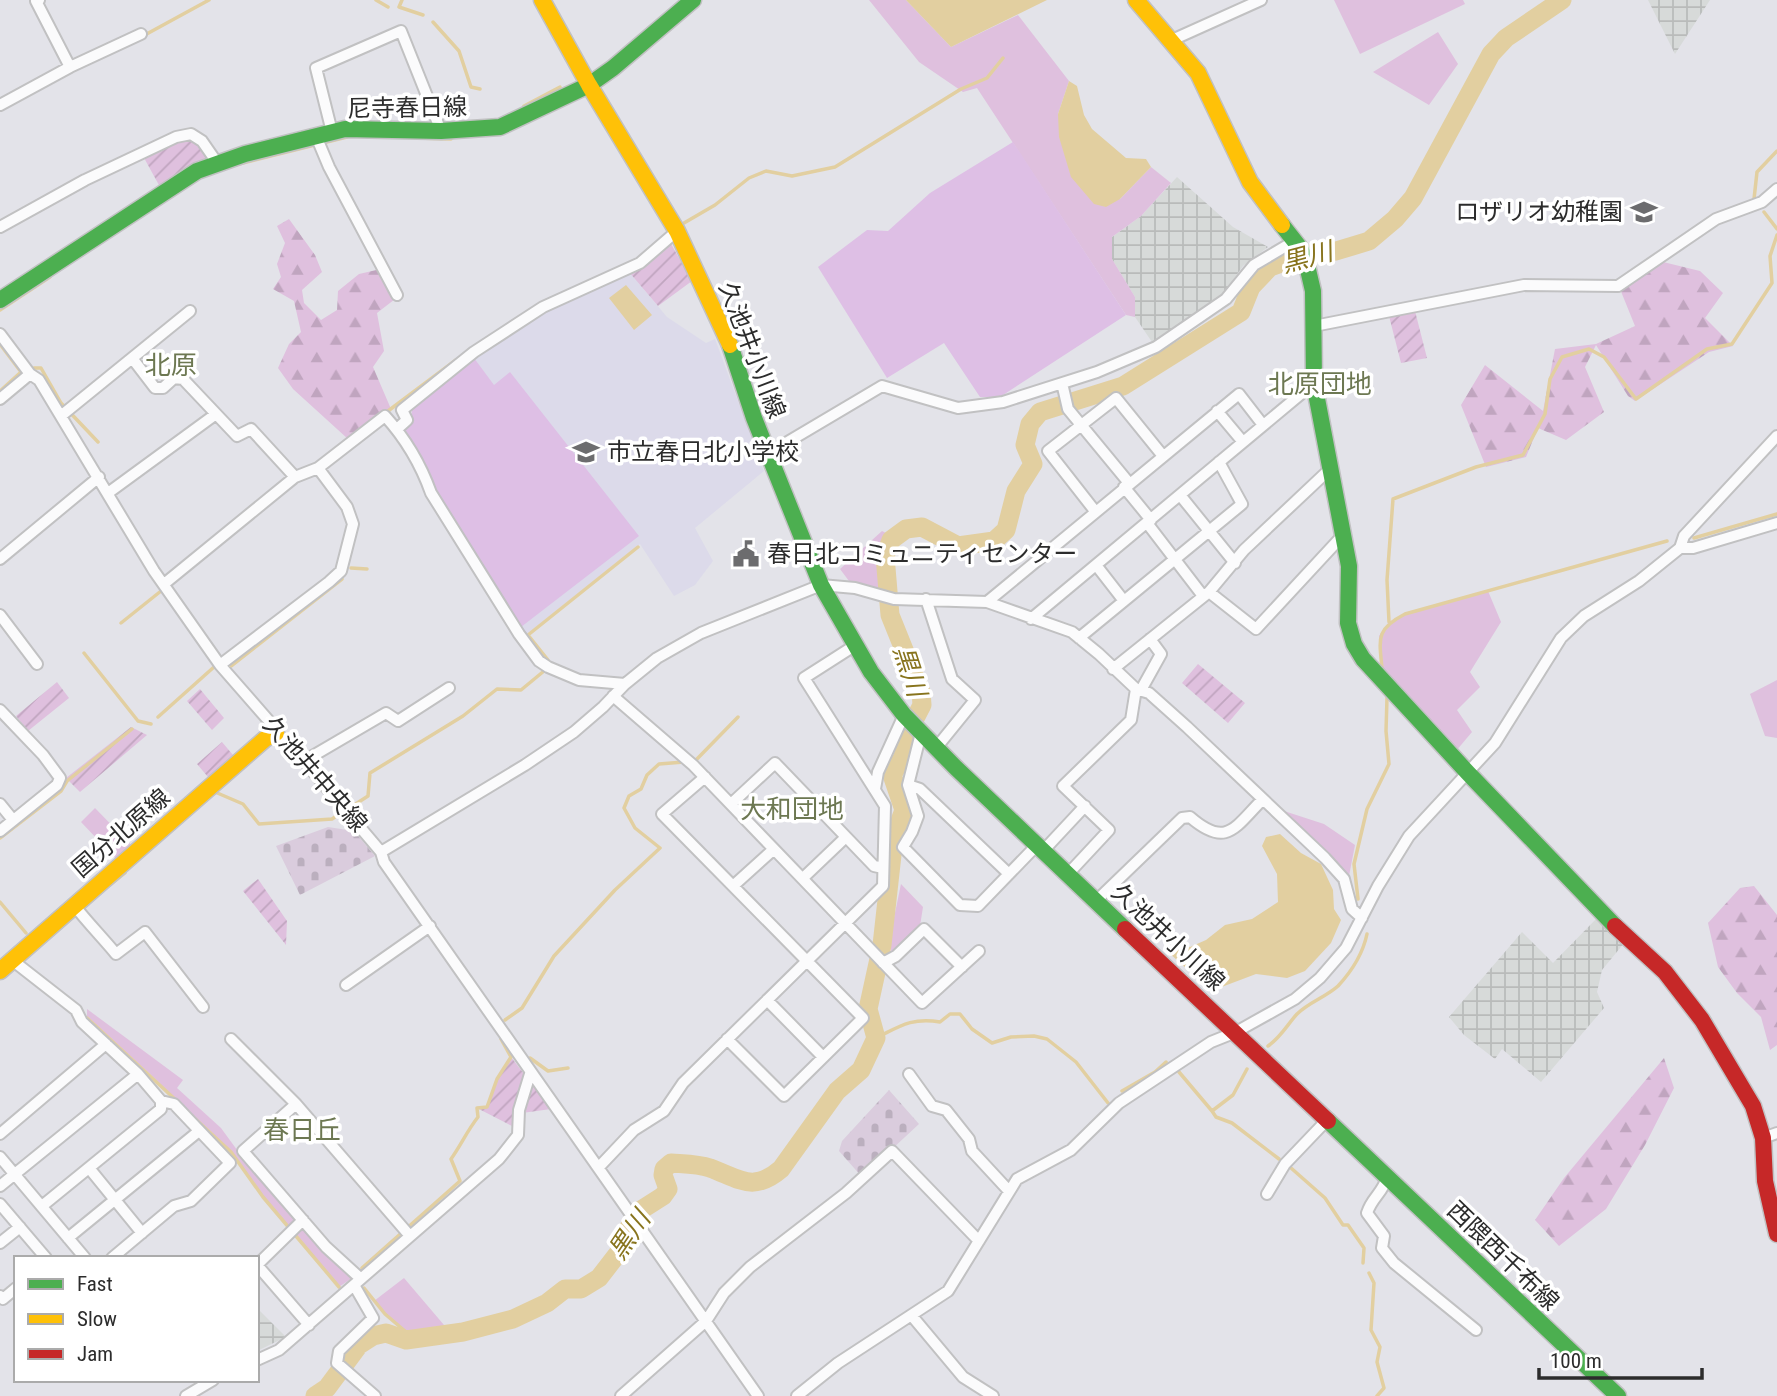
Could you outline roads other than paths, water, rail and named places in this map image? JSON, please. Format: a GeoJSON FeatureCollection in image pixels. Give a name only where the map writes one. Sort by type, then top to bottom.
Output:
{"type":"FeatureCollection","features":[{"type":"Feature","properties":{"kind":"street"},"geometry":{"type":"LineString","coordinates":[[39,0],[36,1],[70,67]]}},
{"type":"Feature","properties":{"kind":"street","name":"久池井小川線"},"geometry":{"type":"LineString","coordinates":[[542,0],[589,85],[677,231],[729,341],[821,585],[871,672],[936,748],[1387,1177]]}},
{"type":"Feature","properties":{"kind":"street","name":"尼寺春日線"},"geometry":{"type":"LineString","coordinates":[[0,300],[197,171],[323,138],[345,129],[441,131],[500,127],[589,85],[693,0]]}},
{"type":"Feature","properties":{"kind":"street"},"geometry":{"type":"LineString","coordinates":[[1136,0],[1198,73],[1250,183],[1300,250],[1313,291],[1314,383],[1349,566],[1348,623],[1353,644],[1363,659],[1468,773],[1620,931],[1665,972],[1702,1020],[1770,1136],[1765,1181],[1777,1234]]}},
{"type":"Feature","properties":{"kind":"street"},"geometry":{"type":"LineString","coordinates":[[1172,40],[1261,0]]}},
{"type":"Feature","properties":{"kind":"street"},"geometry":{"type":"LineString","coordinates":[[397,295],[323,138],[316,68],[401,31],[441,131]]}},
{"type":"Feature","properties":{"kind":"street"},"geometry":{"type":"LineString","coordinates":[[0,106],[70,67],[141,34]]}},
{"type":"Feature","properties":{"kind":"street"},"geometry":{"type":"LineString","coordinates":[[0,227],[85,180],[176,137],[191,134],[202,141],[218,164]]}},
{"type":"Feature","properties":{"kind":"street"},"geometry":{"type":"LineString","coordinates":[[1314,326],[1524,285],[1618,286],[1716,219],[1762,202],[1777,189]]}},
{"type":"Feature","properties":{"kind":"street"},"geometry":{"type":"LineString","coordinates":[[397,429],[407,420],[402,410],[474,352],[544,307],[640,263],[677,231]]}},
{"type":"Feature","properties":{"kind":"street"},"geometry":{"type":"LineString","coordinates":[[769,453],[882,386],[958,408],[1003,402],[1097,372],[1156,347],[1226,299],[1254,265],[1286,246],[1300,250]]}},
{"type":"Feature","properties":{"kind":"street"},"geometry":{"type":"LineString","coordinates":[[66,412],[190,311]]}},
{"type":"Feature","properties":{"kind":"street","name":"久池井中央線"},"geometry":{"type":"LineString","coordinates":[[0,334],[30,374],[39,380],[66,412],[108,493],[164,584],[220,665],[381,852],[384,862],[530,1074],[599,1167],[706,1321],[752,1394]]}},
{"type":"Feature","properties":{"kind":"street"},"geometry":{"type":"LineString","coordinates":[[132,358],[155,387],[163,388],[174,378],[183,379],[237,436],[251,429],[295,477]]}},
{"type":"Feature","properties":{"kind":"street"},"geometry":{"type":"LineString","coordinates":[[0,399],[30,374]]}},
{"type":"Feature","properties":{"kind":"street"},"geometry":{"type":"LineString","coordinates":[[1062,383],[1068,409],[1127,485],[1175,559],[1206,594],[1256,629],[1344,534]]}},
{"type":"Feature","properties":{"kind":"street"},"geometry":{"type":"LineString","coordinates":[[1031,619],[1314,383]]}},
{"type":"Feature","properties":{"kind":"street"},"geometry":{"type":"LineString","coordinates":[[987,602],[1239,394],[1263,425]]}},
{"type":"Feature","properties":{"kind":"street"},"geometry":{"type":"LineString","coordinates":[[1095,511],[1048,451],[1116,398],[1163,456]]}},
{"type":"Feature","properties":{"kind":"street"},"geometry":{"type":"LineString","coordinates":[[1217,411],[1243,442]]}},
{"type":"Feature","properties":{"kind":"street"},"geometry":{"type":"LineString","coordinates":[[108,493],[216,414]]}},
{"type":"Feature","properties":{"kind":"street"},"geometry":{"type":"LineString","coordinates":[[164,584],[295,477],[318,468],[385,416],[397,429],[423,472],[431,493],[519,634],[540,661],[579,680],[625,684]]}},
{"type":"Feature","properties":{"kind":"street"},"geometry":{"type":"LineString","coordinates":[[797,1396],[838,1363],[948,1291],[1017,1179],[1071,1150],[1119,1103],[1211,1042],[1236,1032],[1295,999],[1320,978],[1346,948],[1388,869],[1409,836],[1495,743],[1561,638],[1584,615],[1639,581],[1680,548],[1684,536],[1777,436]]}},
{"type":"Feature","properties":{"kind":"street"},"geometry":{"type":"LineString","coordinates":[[1079,638],[1242,504],[1219,462]]}},
{"type":"Feature","properties":{"kind":"street"},"geometry":{"type":"LineString","coordinates":[[220,665],[341,571],[353,524],[347,507],[318,468]]}},
{"type":"Feature","properties":{"kind":"street"},"geometry":{"type":"LineString","coordinates":[[1113,669],[1206,594],[1244,550],[1331,468]]}},
{"type":"Feature","properties":{"kind":"street"},"geometry":{"type":"LineString","coordinates":[[0,559],[99,477]]}},
{"type":"Feature","properties":{"kind":"street"},"geometry":{"type":"LineString","coordinates":[[1180,495],[1235,562]]}},
{"type":"Feature","properties":{"kind":"street"},"geometry":{"type":"LineString","coordinates":[[1680,548],[1693,548],[1777,523]]}},
{"type":"Feature","properties":{"kind":"street"},"geometry":{"type":"LineString","coordinates":[[1096,565],[1124,601]]}},
{"type":"Feature","properties":{"kind":"street"},"geometry":{"type":"LineString","coordinates":[[381,852],[574,732],[657,658],[701,633],[821,585],[855,588],[889,597],[987,602],[1072,632],[1138,690],[1149,692],[1263,799],[1344,879],[1352,909],[1362,918]]}},
{"type":"Feature","properties":{"kind":"street"},"geometry":{"type":"LineString","coordinates":[[926,599],[952,679],[975,700],[936,748]]}},
{"type":"Feature","properties":{"kind":"street"},"geometry":{"type":"LineString","coordinates":[[0,615],[37,663]]}},
{"type":"Feature","properties":{"kind":"street"},"geometry":{"type":"LineString","coordinates":[[1068,874],[1110,830],[1063,786],[1131,720],[1138,690],[1161,654],[1150,639]]}},
{"type":"Feature","properties":{"kind":"street"},"geometry":{"type":"LineString","coordinates":[[599,1167],[634,1130],[664,1111],[683,1083],[883,887],[885,806],[804,678],[855,646]]}},
{"type":"Feature","properties":{"kind":"street"},"geometry":{"type":"LineString","coordinates":[[304,761],[386,713],[398,721],[449,688]]}},
{"type":"Feature","properties":{"kind":"street"},"geometry":{"type":"LineString","coordinates":[[613,696],[705,777],[873,953],[887,963],[922,1003],[979,951]]}},
{"type":"Feature","properties":{"kind":"street"},"geometry":{"type":"LineString","coordinates":[[0,710],[43,755],[60,778],[57,785],[0,831]]}},
{"type":"Feature","properties":{"kind":"street"},"geometry":{"type":"LineString","coordinates":[[875,789],[878,772],[913,724]]}},
{"type":"Feature","properties":{"kind":"street"},"geometry":{"type":"LineString","coordinates":[[913,724],[908,785],[918,816],[903,847],[960,905],[978,906],[1009,874],[1085,806]]}},
{"type":"Feature","properties":{"kind":"street","name":"国分北原線"},"geometry":{"type":"LineString","coordinates":[[6,965],[256,746],[276,733]]}},
{"type":"Feature","properties":{"kind":"street"},"geometry":{"type":"LineString","coordinates":[[731,804],[775,763],[874,866],[883,868]]}},
{"type":"Feature","properties":{"kind":"street"},"geometry":{"type":"LineString","coordinates":[[705,777],[662,814],[863,1018],[784,1096],[727,1039]]}},
{"type":"Feature","properties":{"kind":"street"},"geometry":{"type":"LineString","coordinates":[[908,785],[920,789],[1009,874]]}},
{"type":"Feature","properties":{"kind":"street"},"geometry":{"type":"LineString","coordinates":[[1096,901],[1182,818],[1190,817],[1209,832],[1224,833],[1237,825],[1263,799]]}},
{"type":"Feature","properties":{"kind":"street"},"geometry":{"type":"LineString","coordinates":[[0,804],[13,820]]}},
{"type":"Feature","properties":{"kind":"street"},"geometry":{"type":"LineString","coordinates":[[803,878],[846,837]]}},
{"type":"Feature","properties":{"kind":"street"},"geometry":{"type":"LineString","coordinates":[[733,886],[774,849]]}},
{"type":"Feature","properties":{"kind":"street"},"geometry":{"type":"LineString","coordinates":[[74,905],[98,937],[105,940],[116,954],[145,932],[203,1007]]}},
{"type":"Feature","properties":{"kind":"street"},"geometry":{"type":"LineString","coordinates":[[346,985],[430,926]]}},
{"type":"Feature","properties":{"kind":"street"},"geometry":{"type":"LineString","coordinates":[[887,963],[924,929],[961,967]]}},
{"type":"Feature","properties":{"kind":"street"},"geometry":{"type":"LineString","coordinates":[[6,965],[76,1010],[82,1022],[138,1074],[161,1101],[174,1104],[230,1163],[191,1201],[174,1206],[114,1256]]}},
{"type":"Feature","properties":{"kind":"street"},"geometry":{"type":"LineString","coordinates":[[767,1000],[823,1057]]}},
{"type":"Feature","properties":{"kind":"street"},"geometry":{"type":"LineString","coordinates":[[231,1039],[296,1104],[410,1236]]}},
{"type":"Feature","properties":{"kind":"street"},"geometry":{"type":"LineString","coordinates":[[0,1134],[106,1044]]}},
{"type":"Feature","properties":{"kind":"street"},"geometry":{"type":"LineString","coordinates":[[0,1185],[138,1074]]}},
{"type":"Feature","properties":{"kind":"street"},"geometry":{"type":"LineString","coordinates":[[259,1359],[279,1350],[309,1325],[499,1159],[518,1135],[519,1110],[530,1074]]}},
{"type":"Feature","properties":{"kind":"street"},"geometry":{"type":"LineString","coordinates":[[909,1074],[932,1107],[946,1110],[969,1139],[972,1151],[1009,1191]]}},
{"type":"Feature","properties":{"kind":"street"},"geometry":{"type":"LineString","coordinates":[[41,1206],[161,1109],[161,1101]]}},
{"type":"Feature","properties":{"kind":"street"},"geometry":{"type":"LineString","coordinates":[[296,1104],[243,1151],[357,1282],[373,1318],[339,1351],[337,1363],[375,1396]]}},
{"type":"Feature","properties":{"kind":"street"},"geometry":{"type":"LineString","coordinates":[[1267,1194],[1285,1164],[1327,1119]]}},
{"type":"Feature","properties":{"kind":"street"},"geometry":{"type":"LineString","coordinates":[[68,1238],[199,1130]]}},
{"type":"Feature","properties":{"kind":"street"},"geometry":{"type":"LineString","coordinates":[[621,1396],[706,1321],[724,1293],[750,1267],[846,1193],[892,1151],[979,1241]]}},
{"type":"Feature","properties":{"kind":"street"},"geometry":{"type":"LineString","coordinates":[[0,1157],[83,1256]]}},
{"type":"Feature","properties":{"kind":"street"},"geometry":{"type":"LineString","coordinates":[[89,1168],[142,1233]]}},
{"type":"Feature","properties":{"kind":"street"},"geometry":{"type":"LineString","coordinates":[[1387,1177],[1384,1190],[1371,1201],[1367,1213],[1384,1236],[1382,1248],[1394,1263],[1476,1329]]}},
{"type":"Feature","properties":{"kind":"street","name":"西隈西千布線"},"geometry":{"type":"LineString","coordinates":[[1387,1177],[1618,1396]]}},
{"type":"Feature","properties":{"kind":"street"},"geometry":{"type":"LineString","coordinates":[[0,1204],[44,1256]]}},
{"type":"Feature","properties":{"kind":"street"},"geometry":{"type":"LineString","coordinates":[[259,1263],[303,1220]]}},
{"type":"Feature","properties":{"kind":"street"},"geometry":{"type":"LineString","coordinates":[[0,1243],[20,1227]]}},
{"type":"Feature","properties":{"kind":"street"},"geometry":{"type":"LineString","coordinates":[[259,1267],[309,1325]]}},
{"type":"Feature","properties":{"kind":"street"},"geometry":{"type":"LineString","coordinates":[[0,1296],[3,1299],[14,1290]]}},
{"type":"Feature","properties":{"kind":"street"},"geometry":{"type":"LineString","coordinates":[[912,1316],[963,1377],[993,1396]]}},
{"type":"Feature","properties":{"kind":"street"},"geometry":{"type":"LineString","coordinates":[[186,1396],[210,1382]]}},
{"type":"Feature","properties":{"kind":"waterway"},"geometry":{"type":"LineString","coordinates":[[143,36],[209,0]]}},
{"type":"Feature","properties":{"kind":"waterway"},"geometry":{"type":"LineString","coordinates":[[376,0],[388,7]]}},
{"type":"Feature","properties":{"kind":"waterway"},"geometry":{"type":"LineString","coordinates":[[402,0],[399,7],[423,15]]}},
{"type":"Feature","properties":{"kind":"waterway","name":"黒川"},"geometry":{"type":"LineString","coordinates":[[315,1396],[327,1388],[359,1345],[373,1336],[386,1333],[406,1340],[463,1332],[513,1319],[547,1303],[565,1289],[581,1289],[599,1278],[626,1243],[628,1229],[641,1210],[663,1196],[668,1189],[663,1175],[664,1169],[671,1163],[705,1167],[746,1182],[762,1181],[781,1169],[837,1091],[861,1070],[876,1038],[868,1009],[882,945],[894,837],[904,810],[892,775],[903,757],[907,734],[922,705],[921,692],[890,615],[885,556],[891,540],[906,529],[922,527],[958,546],[994,541],[1006,530],[1016,491],[1033,464],[1025,445],[1030,424],[1040,412],[1123,386],[1241,312],[1251,287],[1270,267],[1307,254],[1336,251],[1369,241],[1395,219],[1413,198],[1491,54],[1506,38],[1562,0]]}},
{"type":"Feature","properties":{"kind":"waterway"},"geometry":{"type":"LineString","coordinates":[[433,22],[459,51],[471,87],[480,89]]}},
{"type":"Feature","properties":{"kind":"waterway"},"geometry":{"type":"LineString","coordinates":[[684,223],[715,205],[749,178],[766,171],[792,176],[835,167],[961,89],[987,78],[1003,58]]}},
{"type":"Feature","properties":{"kind":"waterway"},"geometry":{"type":"LineString","coordinates":[[524,106],[560,87]]}},
{"type":"Feature","properties":{"kind":"waterway"},"geometry":{"type":"LineString","coordinates":[[235,165],[347,137]]}},
{"type":"Feature","properties":{"kind":"waterway"},"geometry":{"type":"LineString","coordinates":[[417,138],[451,139]]}},
{"type":"Feature","properties":{"kind":"waterway"},"geometry":{"type":"LineString","coordinates":[[1754,199],[1757,172],[1777,151]]}},
{"type":"Feature","properties":{"kind":"waterway"},"geometry":{"type":"LineString","coordinates":[[1764,212],[1777,229]]}},
{"type":"Feature","properties":{"kind":"waterway"},"geometry":{"type":"LineString","coordinates":[[1389,622],[1387,580],[1393,499],[1476,467],[1523,455],[1545,414],[1550,379],[1562,357],[1589,349],[1604,357],[1636,399],[1707,349],[1732,344],[1772,283],[1770,256],[1777,235]]}},
{"type":"Feature","properties":{"kind":"waterway"},"geometry":{"type":"LineString","coordinates":[[0,310],[50,277]]}},
{"type":"Feature","properties":{"kind":"waterway"},"geometry":{"type":"LineString","coordinates":[[0,344],[21,372],[0,391]]}},
{"type":"Feature","properties":{"kind":"waterway"},"geometry":{"type":"LineString","coordinates":[[384,414],[456,360]]}},
{"type":"Feature","properties":{"kind":"waterway"},"geometry":{"type":"LineString","coordinates":[[34,368],[41,368],[61,403],[98,442]]}},
{"type":"Feature","properties":{"kind":"waterway"},"geometry":{"type":"LineString","coordinates":[[1694,538],[1777,514]]}},
{"type":"Feature","properties":{"kind":"waterway"},"geometry":{"type":"LineString","coordinates":[[1382,668],[1380,642],[1384,630],[1405,614],[1667,541]]}},
{"type":"Feature","properties":{"kind":"waterway"},"geometry":{"type":"LineString","coordinates":[[548,660],[528,635],[638,547]]}},
{"type":"Feature","properties":{"kind":"waterway"},"geometry":{"type":"LineString","coordinates":[[351,568],[367,569]]}},
{"type":"Feature","properties":{"kind":"waterway"},"geometry":{"type":"LineString","coordinates":[[231,666],[342,579]]}},
{"type":"Feature","properties":{"kind":"waterway"},"geometry":{"type":"LineString","coordinates":[[121,623],[161,591]]}},
{"type":"Feature","properties":{"kind":"waterway"},"geometry":{"type":"LineString","coordinates":[[84,653],[138,721],[151,724]]}},
{"type":"Feature","properties":{"kind":"waterway"},"geometry":{"type":"LineString","coordinates":[[158,717],[214,667]]}},
{"type":"Feature","properties":{"kind":"waterway"},"geometry":{"type":"LineString","coordinates":[[351,807],[368,796],[370,773],[463,716],[497,689],[521,690],[544,671]]}},
{"type":"Feature","properties":{"kind":"waterway"},"geometry":{"type":"LineString","coordinates":[[1358,899],[1354,864],[1367,809],[1389,764],[1387,698]]}},
{"type":"Feature","properties":{"kind":"waterway"},"geometry":{"type":"LineString","coordinates":[[692,761],[738,717]]}},
{"type":"Feature","properties":{"kind":"waterway"},"geometry":{"type":"LineString","coordinates":[[0,838],[61,791],[67,781],[132,729]]}},
{"type":"Feature","properties":{"kind":"waterway"},"geometry":{"type":"LineString","coordinates":[[505,1020],[522,1008],[554,956],[615,890],[660,848],[635,828],[624,808],[629,796],[641,789],[647,775],[659,764],[684,762]]}},
{"type":"Feature","properties":{"kind":"waterway"},"geometry":{"type":"LineString","coordinates":[[215,792],[243,804],[259,824],[332,819],[338,815]]}},
{"type":"Feature","properties":{"kind":"waterway"},"geometry":{"type":"LineString","coordinates":[[110,885],[125,873]]}},
{"type":"Feature","properties":{"kind":"waterway"},"geometry":{"type":"LineString","coordinates":[[0,902],[26,933]]}},
{"type":"Feature","properties":{"kind":"waterway"},"geometry":{"type":"LineString","coordinates":[[1268,1046],[1297,1014],[1338,986],[1356,962],[1367,934]]}},
{"type":"Feature","properties":{"kind":"waterway"},"geometry":{"type":"LineString","coordinates":[[876,1038],[907,1024],[940,1022],[950,1014],[960,1014],[972,1029],[992,1043],[1011,1037],[1034,1036],[1047,1039],[1076,1062],[1108,1103]]}},
{"type":"Feature","properties":{"kind":"waterway"},"geometry":{"type":"LineString","coordinates":[[87,1018],[178,1102]]}},
{"type":"Feature","properties":{"kind":"waterway"},"geometry":{"type":"LineString","coordinates":[[362,1268],[460,1181],[451,1159],[478,1117],[477,1108],[487,1107],[497,1079],[511,1057],[501,1039]]}},
{"type":"Feature","properties":{"kind":"waterway"},"geometry":{"type":"LineString","coordinates":[[530,1058],[548,1071],[568,1068]]}},
{"type":"Feature","properties":{"kind":"waterway"},"geometry":{"type":"LineString","coordinates":[[1122,1091],[1155,1072],[1166,1062]]}},
{"type":"Feature","properties":{"kind":"waterway"},"geometry":{"type":"LineString","coordinates":[[1179,1072],[1212,1111],[1233,1095],[1247,1069]]}},
{"type":"Feature","properties":{"kind":"waterway"},"geometry":{"type":"LineString","coordinates":[[1212,1111],[1216,1117],[1232,1123],[1279,1159]]}},
{"type":"Feature","properties":{"kind":"waterway"},"geometry":{"type":"LineString","coordinates":[[191,1115],[231,1152],[263,1197],[339,1287]]}},
{"type":"Feature","properties":{"kind":"waterway"},"geometry":{"type":"LineString","coordinates":[[1291,1168],[1325,1198],[1343,1225],[1348,1225],[1364,1248],[1363,1263]]}},
{"type":"Feature","properties":{"kind":"waterway"},"geometry":{"type":"LineString","coordinates":[[1369,1273],[1374,1283],[1371,1330],[1380,1347],[1377,1362],[1384,1388],[1377,1396]]}},
{"type":"Feature","properties":{"kind":"waterway"},"geometry":{"type":"LineString","coordinates":[[364,1288],[385,1314],[406,1332],[406,1340]]}},
{"type":"Feature","properties":{"kind":"place","name":"ロザリオ幼稚園"},"geometry":{"type":"Point","coordinates":[1644,212]}},
{"type":"Feature","properties":{"kind":"place","name":"市立春日北小学校"},"geometry":{"type":"Point","coordinates":[586,452]}},
{"type":"Feature","properties":{"kind":"place","name":"春日北コミュニティセンター"},"geometry":{"type":"Point","coordinates":[746,554]}},
{"type":"Feature","properties":{"kind":"district","name":"北原"},"geometry":{"type":"Point","coordinates":[171,365]}},
{"type":"Feature","properties":{"kind":"district","name":"北原団地"},"geometry":{"type":"Point","coordinates":[1320,384]}},
{"type":"Feature","properties":{"kind":"district","name":"大和団地"},"geometry":{"type":"Point","coordinates":[792,809]}},
{"type":"Feature","properties":{"kind":"district","name":"春日丘"},"geometry":{"type":"Point","coordinates":[302,1130]}}]}
